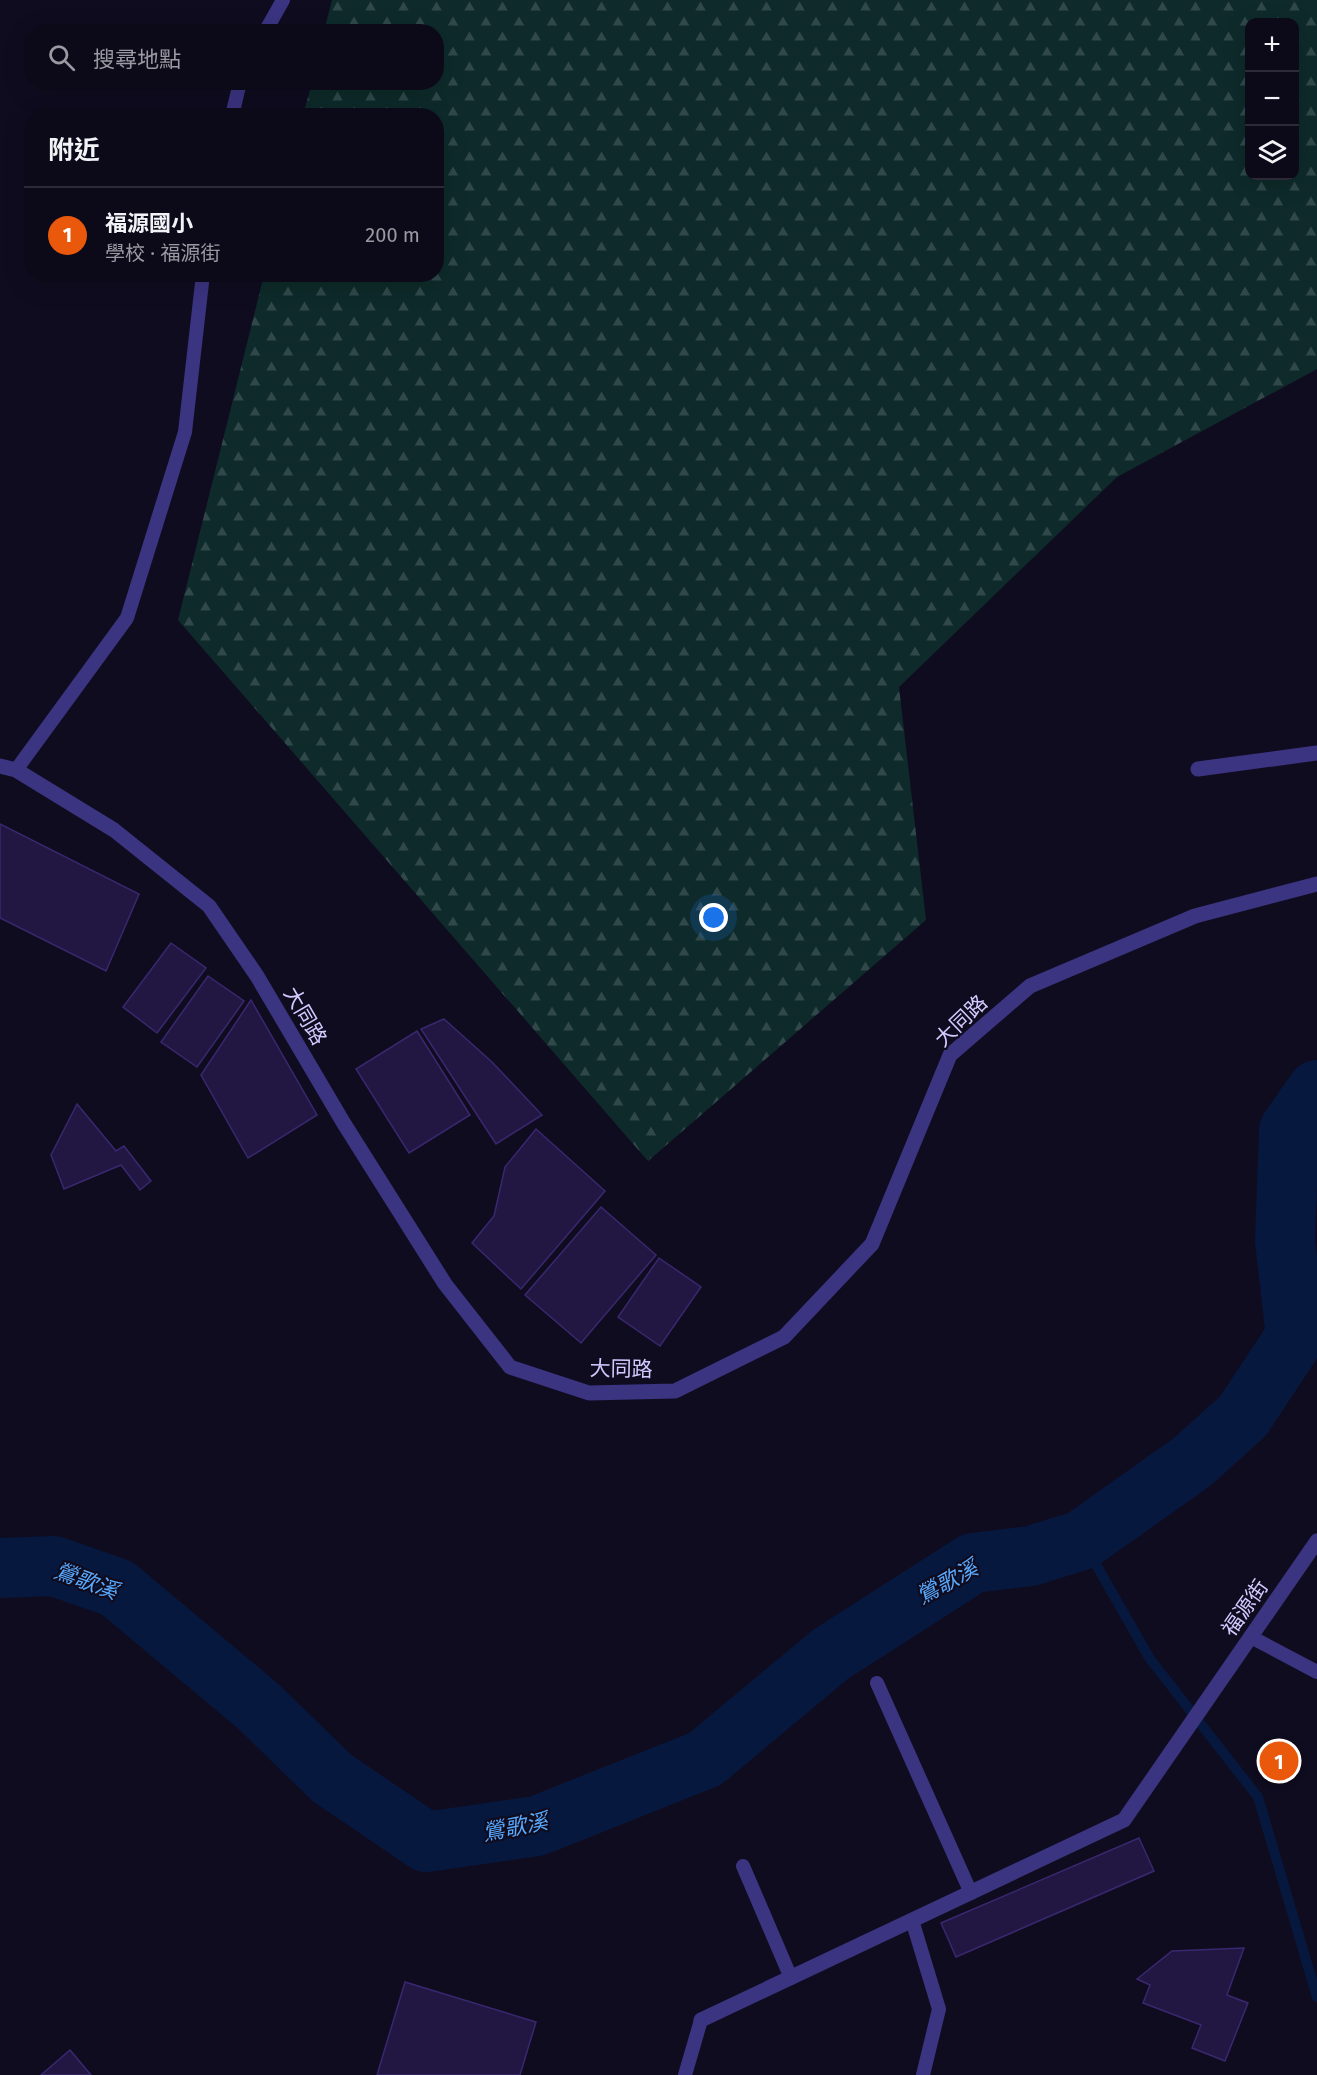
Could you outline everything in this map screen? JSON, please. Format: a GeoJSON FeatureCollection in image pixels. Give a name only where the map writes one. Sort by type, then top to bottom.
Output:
{"type":"FeatureCollection","features":[{"type":"Feature","properties":{"kind":"street"},"geometry":{"type":"LineString","coordinates":[[1198,770],[1317,753]]}},
{"type":"Feature","properties":{"kind":"street","name":"大同路"},"geometry":{"type":"LineString","coordinates":[[0,766],[15,771],[114,830],[210,906],[257,976],[343,1122],[452,1293],[510,1367],[589,1393],[675,1391],[784,1337],[872,1244],[950,1055],[1029,986],[1196,916],[1317,885]]}},
{"type":"Feature","properties":{"kind":"street","name":"福源街"},"geometry":{"type":"LineString","coordinates":[[701,2020],[1124,1820],[1317,1541]]}},
{"type":"Feature","properties":{"kind":"lane"},"geometry":{"type":"LineString","coordinates":[[270,24],[283,0]]}},
{"type":"Feature","properties":{"kind":"lane"},"geometry":{"type":"LineString","coordinates":[[233,108],[238,90]]}},
{"type":"Feature","properties":{"kind":"lane"},"geometry":{"type":"LineString","coordinates":[[15,771],[127,618],[185,432],[202,282]]}},
{"type":"Feature","properties":{"kind":"lane"},"geometry":{"type":"LineString","coordinates":[[1251,1636],[1317,1672]]}},
{"type":"Feature","properties":{"kind":"lane"},"geometry":{"type":"LineString","coordinates":[[877,1683],[970,1893]]}},
{"type":"Feature","properties":{"kind":"lane"},"geometry":{"type":"LineString","coordinates":[[743,1866],[791,1978]]}},
{"type":"Feature","properties":{"kind":"lane"},"geometry":{"type":"LineString","coordinates":[[912,1920],[939,2009],[923,2075]]}},
{"type":"Feature","properties":{"kind":"lane"},"geometry":{"type":"LineString","coordinates":[[685,2075],[701,2020]]}},
{"type":"Feature","properties":{"kind":"green space"},"geometry":{"type":"Polygon","coordinates":[[[332,0],[1317,0],[1317,369],[1117,477],[899,687],[926,920],[648,1161],[178,620],[262,282],[444,282],[444,108],[305,108],[310,90],[444,90],[444,24],[326,24],[332,0]]]}},
{"type":"Feature","properties":{"kind":"building"},"geometry":{"type":"Polygon","coordinates":[[[0,824],[139,894],[106,971],[0,918],[0,824]]]}},
{"type":"Feature","properties":{"kind":"building"},"geometry":{"type":"Polygon","coordinates":[[[171,943],[206,968],[157,1033],[123,1007],[171,943]]]}},
{"type":"Feature","properties":{"kind":"building"},"geometry":{"type":"Polygon","coordinates":[[[208,976],[244,1001],[197,1067],[161,1042],[208,976]]]}},
{"type":"Feature","properties":{"kind":"building"},"geometry":{"type":"Polygon","coordinates":[[[251,1000],[317,1115],[248,1158],[201,1075],[251,1000]]]}},
{"type":"Feature","properties":{"kind":"building"},"geometry":{"type":"Polygon","coordinates":[[[444,1019],[492,1062],[542,1115],[496,1144],[421,1029],[444,1019]]]}},
{"type":"Feature","properties":{"kind":"building"},"geometry":{"type":"Polygon","coordinates":[[[417,1031],[470,1115],[409,1153],[356,1069],[417,1031]]]}},
{"type":"Feature","properties":{"kind":"building"},"geometry":{"type":"Polygon","coordinates":[[[77,1104],[116,1151],[124,1146],[151,1181],[140,1190],[121,1165],[64,1189],[51,1155],[77,1104]]]}},
{"type":"Feature","properties":{"kind":"building"},"geometry":{"type":"Polygon","coordinates":[[[536,1129],[605,1191],[521,1289],[472,1243],[494,1216],[505,1167],[536,1129]]]}},
{"type":"Feature","properties":{"kind":"building"},"geometry":{"type":"Polygon","coordinates":[[[601,1207],[656,1255],[581,1343],[525,1295],[601,1207]]]}},
{"type":"Feature","properties":{"kind":"building"},"geometry":{"type":"Polygon","coordinates":[[[659,1258],[701,1287],[660,1346],[618,1317],[659,1258]]]}},
{"type":"Feature","properties":{"kind":"building"},"geometry":{"type":"Polygon","coordinates":[[[1139,1838],[1154,1871],[956,1957],[941,1923],[1139,1838]]]}},
{"type":"Feature","properties":{"kind":"building"},"geometry":{"type":"Polygon","coordinates":[[[1244,1948],[1227,1995],[1248,2003],[1225,2061],[1192,2048],[1201,2025],[1143,2003],[1150,1985],[1137,1979],[1172,1951],[1244,1948]]]}},
{"type":"Feature","properties":{"kind":"building"},"geometry":{"type":"Polygon","coordinates":[[[405,1982],[536,2022],[520,2075],[377,2075],[405,1982]]]}},
{"type":"Feature","properties":{"kind":"building"},"geometry":{"type":"Polygon","coordinates":[[[70,2050],[91,2075],[41,2075],[70,2050]]]}},
{"type":"Feature","properties":{"kind":"waterway","name":"鶯歌溪"},"geometry":{"type":"LineString","coordinates":[[0,1568],[54,1566],[117,1588],[258,1706],[332,1778],[426,1842],[537,1826],[705,1759],[831,1654],[973,1563],[1031,1556],[1082,1540],[1192,1462],[1243,1416],[1296,1336],[1285,1241],[1289,1130],[1317,1090]]}},
{"type":"Feature","properties":{"kind":"waterway"},"geometry":{"type":"LineString","coordinates":[[1082,1540],[1150,1659],[1258,1797],[1317,1997]]}},
{"type":"Feature","properties":{"kind":"place","name":"福源國小"},"geometry":{"type":"Point","coordinates":[1279,1761]}}]}
